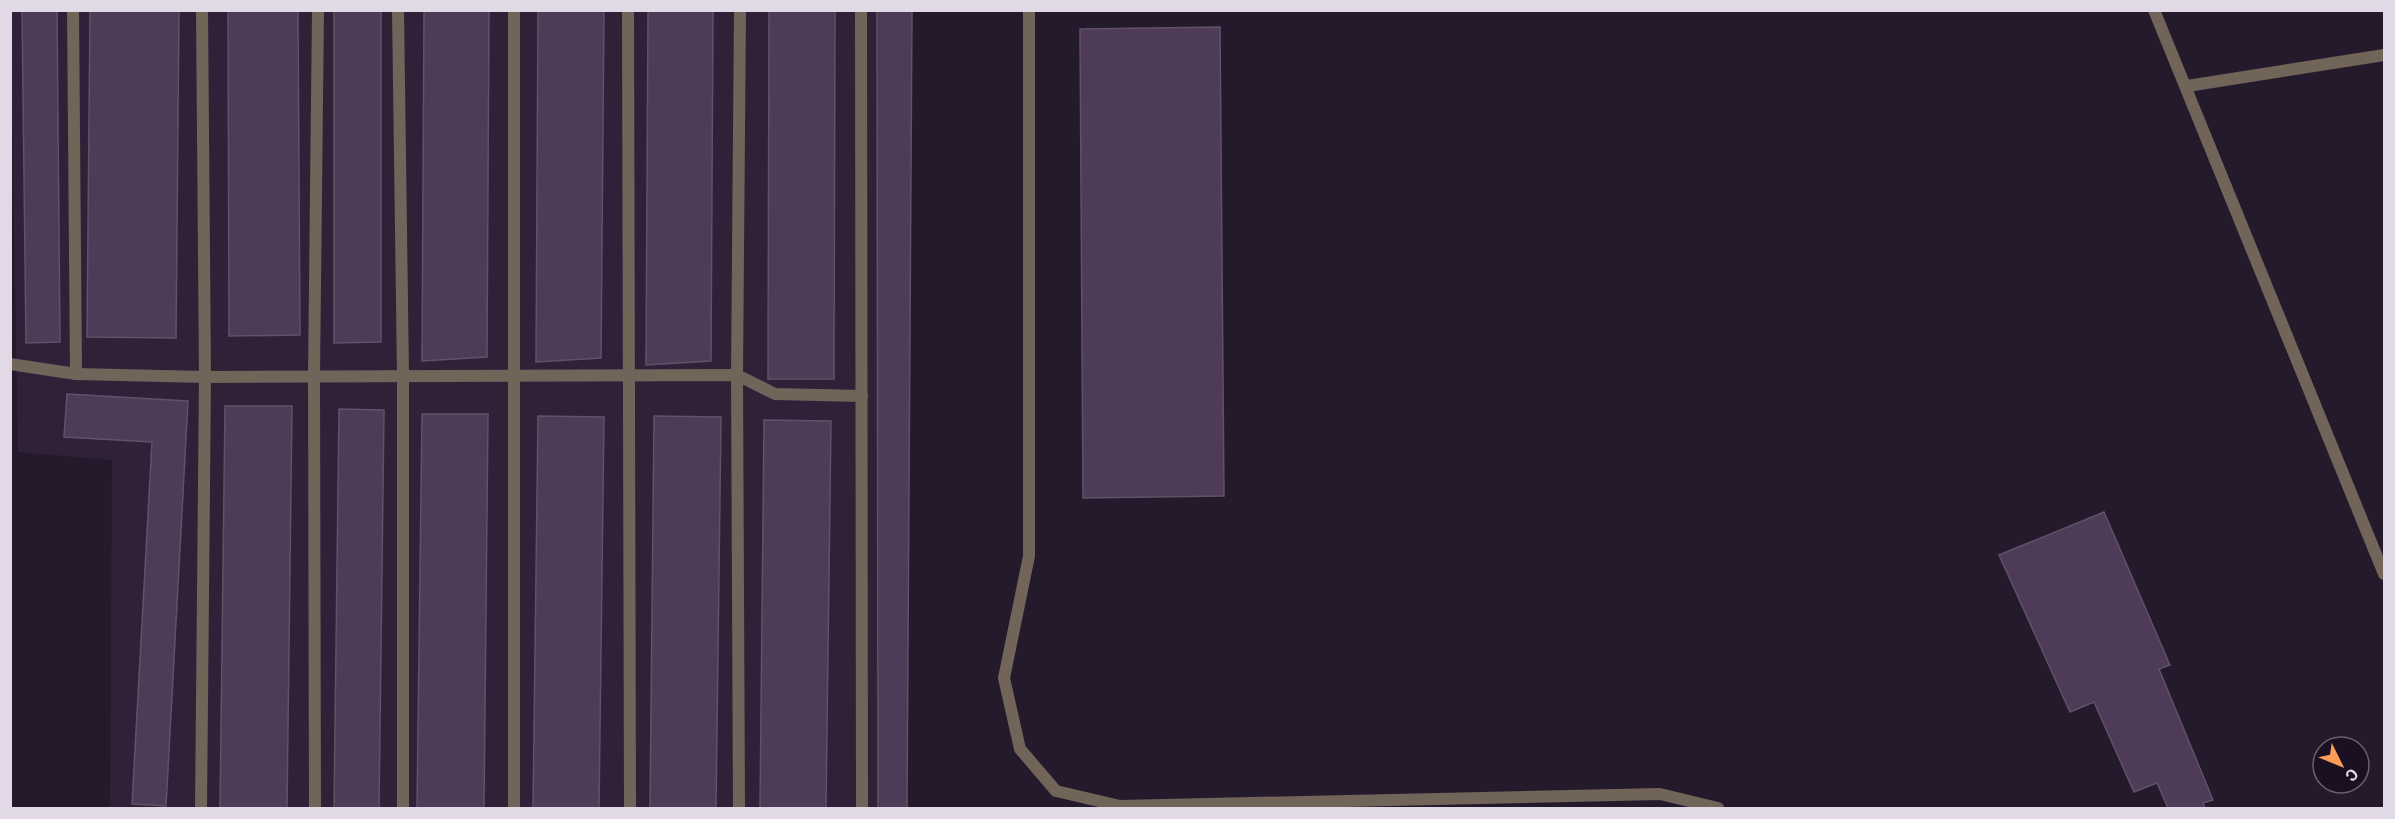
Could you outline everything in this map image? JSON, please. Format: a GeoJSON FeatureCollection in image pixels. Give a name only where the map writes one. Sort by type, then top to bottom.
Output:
{"type":"FeatureCollection","features":[{"type":"Feature","properties":{"kind":"street"},"geometry":{"type":"LineString","coordinates":[[73,10],[76,374]]}},
{"type":"Feature","properties":{"kind":"street"},"geometry":{"type":"LineString","coordinates":[[201,808],[205,376],[202,10]]}},
{"type":"Feature","properties":{"kind":"street"},"geometry":{"type":"LineString","coordinates":[[315,808],[314,376],[318,10]]}},
{"type":"Feature","properties":{"kind":"street"},"geometry":{"type":"LineString","coordinates":[[398,10],[403,376],[403,808]]}},
{"type":"Feature","properties":{"kind":"street"},"geometry":{"type":"LineString","coordinates":[[514,10],[514,808]]}},
{"type":"Feature","properties":{"kind":"street"},"geometry":{"type":"LineString","coordinates":[[628,10],[630,808]]}},
{"type":"Feature","properties":{"kind":"street"},"geometry":{"type":"LineString","coordinates":[[739,808],[737,375],[740,10]]}},
{"type":"Feature","properties":{"kind":"street"},"geometry":{"type":"LineString","coordinates":[[861,10],[862,808]]}},
{"type":"Feature","properties":{"kind":"street"},"geometry":{"type":"LineString","coordinates":[[1029,10],[1029,556],[1004,678],[1020,749],[1056,791],[1120,806],[1660,794],[1718,808]]}},
{"type":"Feature","properties":{"kind":"street"},"geometry":{"type":"LineString","coordinates":[[2154,10],[2385,574]]}},
{"type":"Feature","properties":{"kind":"street"},"geometry":{"type":"LineString","coordinates":[[2187,86],[2385,55]]}},
{"type":"Feature","properties":{"kind":"street"},"geometry":{"type":"LineString","coordinates":[[10,364],[76,374],[205,376],[737,375],[775,394],[862,396]]}},
{"type":"Feature","properties":{"kind":"shaded area"},"geometry":{"type":"Polygon","coordinates":[[[10,11],[902,11],[907,808],[110,808],[112,460],[18,452],[10,11]]]}},
{"type":"Feature","properties":{"kind":"building"},"geometry":{"type":"Polygon","coordinates":[[[22,10],[57,10],[60,342],[26,343],[22,10]]]}},
{"type":"Feature","properties":{"kind":"building"},"geometry":{"type":"Polygon","coordinates":[[[90,10],[179,10],[176,338],[87,337],[90,10]]]}},
{"type":"Feature","properties":{"kind":"building"},"geometry":{"type":"Polygon","coordinates":[[[228,10],[298,10],[300,335],[229,336],[228,10]]]}},
{"type":"Feature","properties":{"kind":"building"},"geometry":{"type":"Polygon","coordinates":[[[334,10],[381,10],[381,342],[334,343],[334,10]]]}},
{"type":"Feature","properties":{"kind":"building"},"geometry":{"type":"Polygon","coordinates":[[[424,10],[489,10],[487,357],[422,361],[424,10]]]}},
{"type":"Feature","properties":{"kind":"building"},"geometry":{"type":"Polygon","coordinates":[[[538,10],[604,10],[601,358],[536,362],[538,10]]]}},
{"type":"Feature","properties":{"kind":"building"},"geometry":{"type":"Polygon","coordinates":[[[648,10],[713,10],[711,361],[646,365],[648,10]]]}},
{"type":"Feature","properties":{"kind":"building"},"geometry":{"type":"Polygon","coordinates":[[[769,10],[835,10],[834,379],[768,379],[769,10]]]}},
{"type":"Feature","properties":{"kind":"building"},"geometry":{"type":"Polygon","coordinates":[[[877,10],[912,10],[907,808],[878,808],[877,10]]]}},
{"type":"Feature","properties":{"kind":"building"},"geometry":{"type":"Polygon","coordinates":[[[1220,27],[1224,496],[1083,498],[1080,29],[1220,27]]]}},
{"type":"Feature","properties":{"kind":"building"},"geometry":{"type":"Polygon","coordinates":[[[67,394],[188,401],[166,806],[132,804],[152,442],[64,437],[67,394]]]}},
{"type":"Feature","properties":{"kind":"building"},"geometry":{"type":"Polygon","coordinates":[[[225,406],[292,406],[287,808],[220,808],[225,406]]]}},
{"type":"Feature","properties":{"kind":"building"},"geometry":{"type":"Polygon","coordinates":[[[339,409],[384,410],[379,808],[334,808],[339,409]]]}},
{"type":"Feature","properties":{"kind":"building"},"geometry":{"type":"Polygon","coordinates":[[[422,414],[488,414],[484,808],[417,808],[422,414]]]}},
{"type":"Feature","properties":{"kind":"building"},"geometry":{"type":"Polygon","coordinates":[[[538,416],[604,417],[599,808],[533,808],[538,416]]]}},
{"type":"Feature","properties":{"kind":"building"},"geometry":{"type":"Polygon","coordinates":[[[654,416],[721,417],[716,808],[650,808],[654,416]]]}},
{"type":"Feature","properties":{"kind":"building"},"geometry":{"type":"Polygon","coordinates":[[[764,420],[831,421],[826,808],[760,808],[764,420]]]}},
{"type":"Feature","properties":{"kind":"building"},"geometry":{"type":"Polygon","coordinates":[[[2104,512],[2170,665],[2159,669],[2213,800],[2203,803],[2205,808],[2168,808],[2157,783],[2134,792],[2094,702],[2070,712],[1999,555],[2104,512]]]}}]}
